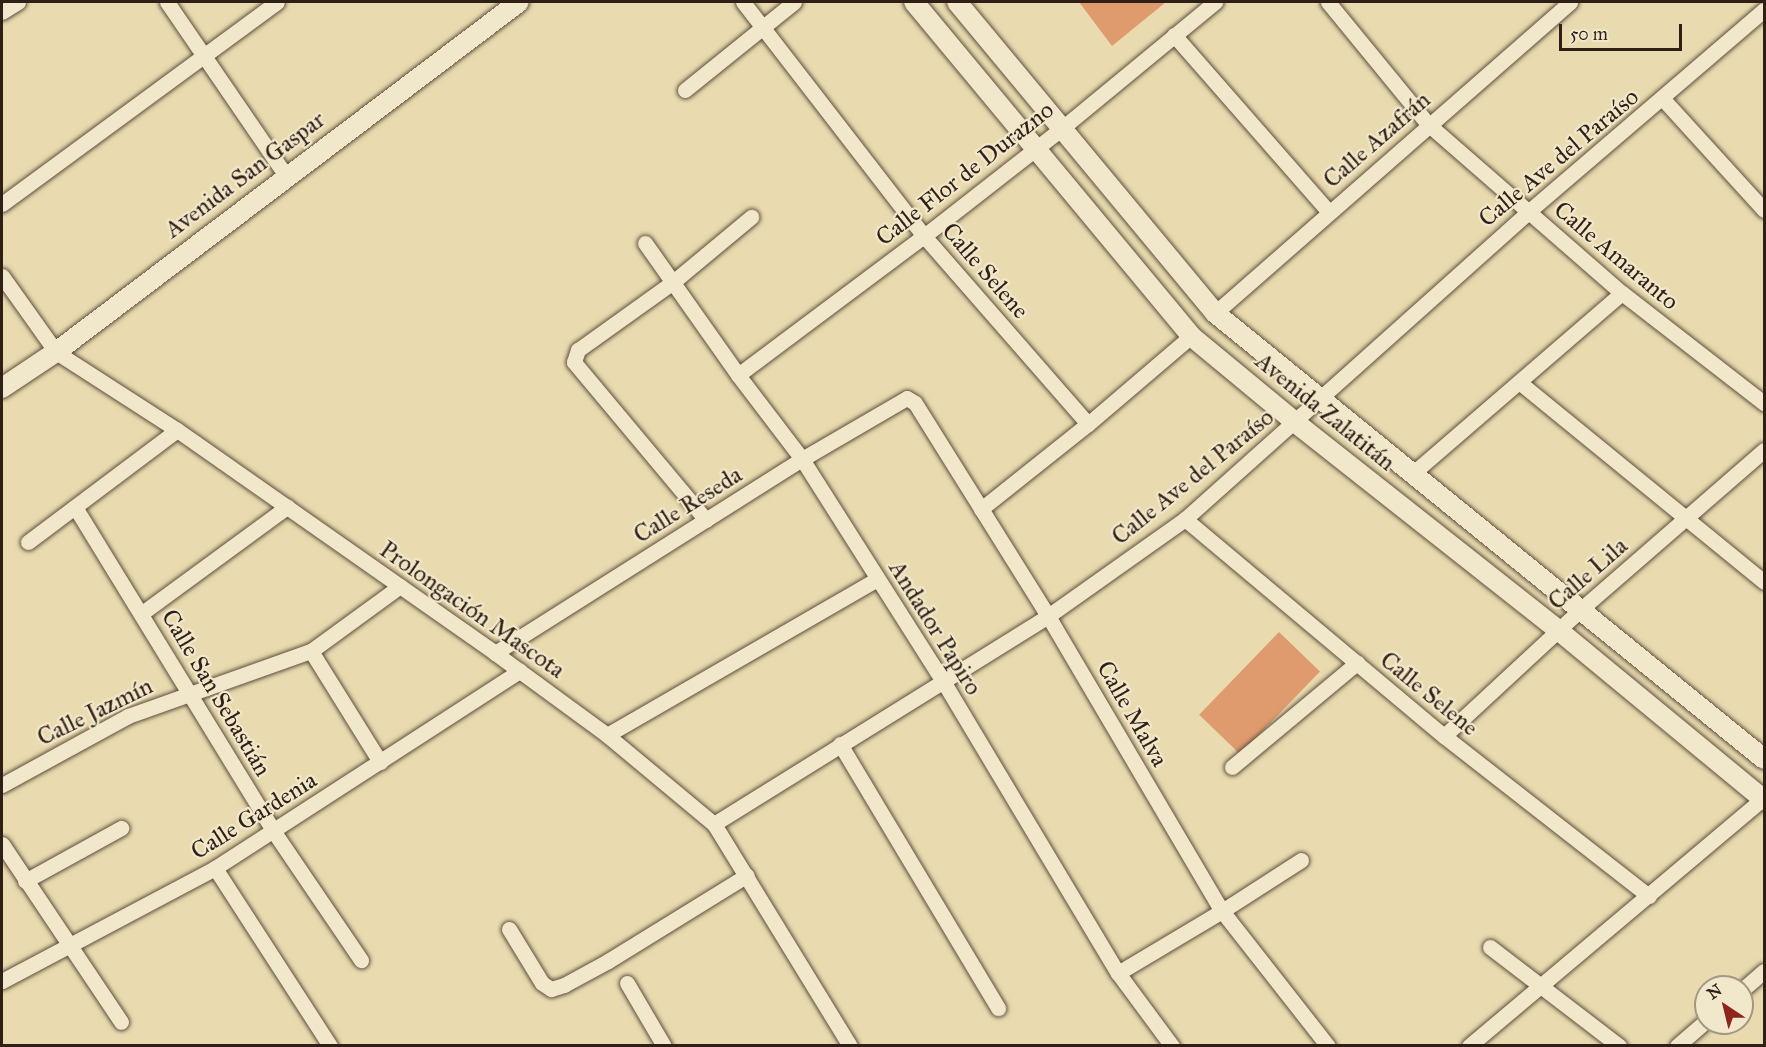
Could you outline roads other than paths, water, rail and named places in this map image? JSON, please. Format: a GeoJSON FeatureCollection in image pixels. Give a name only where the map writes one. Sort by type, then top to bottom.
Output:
{"type":"FeatureCollection","features":[{"type":"Feature","properties":{"kind":"street"},"geometry":{"type":"LineString","coordinates":[[2,12],[18,2]]}},
{"type":"Feature","properties":{"kind":"street"},"geometry":{"type":"LineString","coordinates":[[167,2],[286,176]]}},
{"type":"Feature","properties":{"kind":"street"},"geometry":{"type":"LineString","coordinates":[[2,204],[277,2]]}},
{"type":"Feature","properties":{"kind":"street","name":"Avenida San Gaspar"},"geometry":{"type":"LineString","coordinates":[[2,388],[56,352],[519,2]]}},
{"type":"Feature","properties":{"kind":"street","name":"Calle Selene"},"geometry":{"type":"LineString","coordinates":[[743,2],[764,25],[924,236],[1088,424]]}},
{"type":"Feature","properties":{"kind":"street"},"geometry":{"type":"LineString","coordinates":[[685,90],[794,2]]}},
{"type":"Feature","properties":{"kind":"street","name":"Avenida Zalatitán"},"geometry":{"type":"LineString","coordinates":[[914,2],[1191,336],[1296,423],[1558,630],[1764,799]]}},
{"type":"Feature","properties":{"kind":"street","name":"Avenida Zalatitán"},"geometry":{"type":"LineString","coordinates":[[957,2],[1215,313],[1764,759]]}},
{"type":"Feature","properties":{"kind":"street","name":"Calle Flor de Durazno"},"geometry":{"type":"LineString","coordinates":[[738,375],[924,236],[1061,129],[1215,2]]}},
{"type":"Feature","properties":{"kind":"street","name":"Calle Amaranto"},"geometry":{"type":"LineString","coordinates":[[1328,2],[1428,124],[1622,293],[1764,403]]}},
{"type":"Feature","properties":{"kind":"street","name":"Calle Azafrán"},"geometry":{"type":"LineString","coordinates":[[1215,313],[1428,124],[1570,2]]}},
{"type":"Feature","properties":{"kind":"street","name":"Calle Ave del Paraíso"},"geometry":{"type":"LineString","coordinates":[[714,824],[1048,616],[1185,519],[1296,423],[1528,212],[1663,99],[1761,10]]}},
{"type":"Feature","properties":{"kind":"street"},"geometry":{"type":"LineString","coordinates":[[1174,35],[1329,212]]}},
{"type":"Feature","properties":{"kind":"street"},"geometry":{"type":"LineString","coordinates":[[1663,99],[1764,210]]}},
{"type":"Feature","properties":{"kind":"street"},"geometry":{"type":"LineString","coordinates":[[706,520],[574,362],[578,350],[674,282],[752,216]]}},
{"type":"Feature","properties":{"kind":"street","name":"Andador Papiro"},"geometry":{"type":"LineString","coordinates":[[645,243],[738,375],[802,459],[943,681],[1118,973],[1172,1046]]}},
{"type":"Feature","properties":{"kind":"street","name":"Prolongación Mascota"},"geometry":{"type":"LineString","coordinates":[[2,276],[56,352],[177,430],[495,653],[608,735],[714,824],[850,1046]]}},
{"type":"Feature","properties":{"kind":"street"},"geometry":{"type":"LineString","coordinates":[[1412,474],[1622,293]]}},
{"type":"Feature","properties":{"kind":"street"},"geometry":{"type":"LineString","coordinates":[[981,509],[1088,424],[1191,336]]}},
{"type":"Feature","properties":{"kind":"street"},"geometry":{"type":"LineString","coordinates":[[1519,382],[1764,582]]}},
{"type":"Feature","properties":{"kind":"street","name":"Calle Reseda"},"geometry":{"type":"LineString","coordinates":[[495,653],[802,459],[907,398]]}},
{"type":"Feature","properties":{"kind":"street","name":"Calle Malva"},"geometry":{"type":"LineString","coordinates":[[907,398],[915,403],[1048,616],[1222,911],[1328,1046]]}},
{"type":"Feature","properties":{"kind":"street"},"geometry":{"type":"LineString","coordinates":[[28,542],[177,430]]}},
{"type":"Feature","properties":{"kind":"street","name":"Calle Lila"},"geometry":{"type":"LineString","coordinates":[[1444,736],[1580,610],[1764,450]]}},
{"type":"Feature","properties":{"kind":"street","name":"Calle San Sebastián"},"geometry":{"type":"LineString","coordinates":[[75,507],[191,693],[274,832],[361,960]]}},
{"type":"Feature","properties":{"kind":"street"},"geometry":{"type":"LineString","coordinates":[[142,613],[287,507]]}},
{"type":"Feature","properties":{"kind":"street","name":"Calle Selene"},"geometry":{"type":"LineString","coordinates":[[1185,519],[1444,736],[1649,896]]}},
{"type":"Feature","properties":{"kind":"street"},"geometry":{"type":"LineString","coordinates":[[608,735],[877,579]]}},
{"type":"Feature","properties":{"kind":"street","name":"Calle Jazmín"},"geometry":{"type":"LineString","coordinates":[[2,785],[128,716],[311,651],[400,586]]}},
{"type":"Feature","properties":{"kind":"street"},"geometry":{"type":"LineString","coordinates":[[311,651],[380,762]]}},
{"type":"Feature","properties":{"kind":"street"},"geometry":{"type":"LineString","coordinates":[[1232,767],[1357,663]]}},
{"type":"Feature","properties":{"kind":"street","name":"Calle Gardenia"},"geometry":{"type":"LineString","coordinates":[[2,981],[215,868],[520,671]]}},
{"type":"Feature","properties":{"kind":"street"},"geometry":{"type":"LineString","coordinates":[[840,744],[998,1008]]}},
{"type":"Feature","properties":{"kind":"street"},"geometry":{"type":"LineString","coordinates":[[1469,1046],[1764,799]]}},
{"type":"Feature","properties":{"kind":"street"},"geometry":{"type":"LineString","coordinates":[[25,881],[121,828]]}},
{"type":"Feature","properties":{"kind":"street"},"geometry":{"type":"LineString","coordinates":[[2,844],[121,1022]]}},
{"type":"Feature","properties":{"kind":"street"},"geometry":{"type":"LineString","coordinates":[[1118,973],[1222,911],[1301,860]]}},
{"type":"Feature","properties":{"kind":"street"},"geometry":{"type":"LineString","coordinates":[[215,868],[330,1046]]}},
{"type":"Feature","properties":{"kind":"street"},"geometry":{"type":"LineString","coordinates":[[509,929],[542,983],[551,989],[564,985],[608,961],[747,875]]}},
{"type":"Feature","properties":{"kind":"street"},"geometry":{"type":"LineString","coordinates":[[1490,947],[1619,1046]]}},
{"type":"Feature","properties":{"kind":"street"},"geometry":{"type":"LineString","coordinates":[[627,983],[664,1046]]}},
{"type":"Feature","properties":{"kind":"street"},"geometry":{"type":"LineString","coordinates":[[1677,1046],[1694,1031]]}}]}
